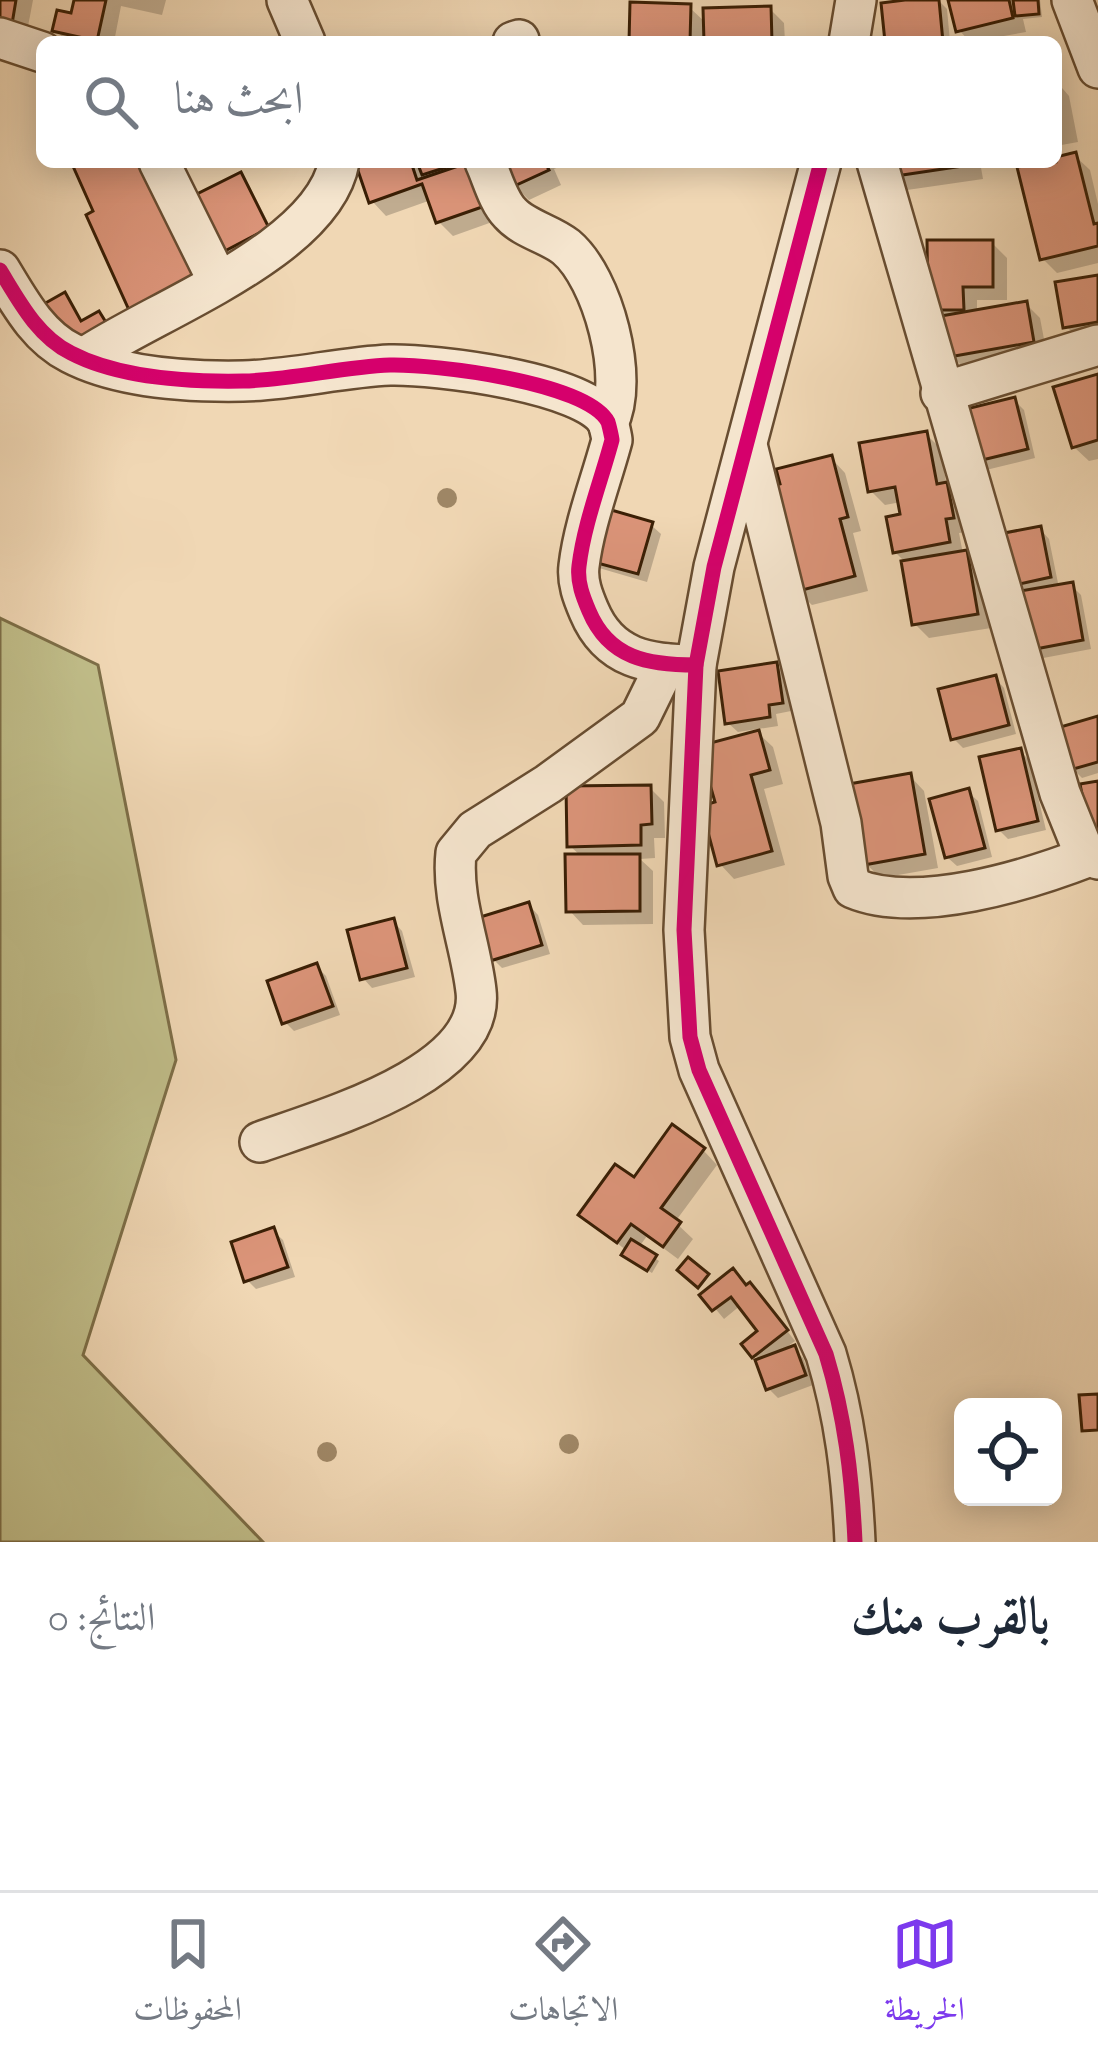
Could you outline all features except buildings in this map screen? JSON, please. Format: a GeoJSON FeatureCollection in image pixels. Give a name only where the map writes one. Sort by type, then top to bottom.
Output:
{"type":"FeatureCollection","features":[{"type":"Feature","properties":{"kind":"street"},"geometry":{"type":"LineString","coordinates":[[287,0],[302,36]]}},
{"type":"Feature","properties":{"kind":"street"},"geometry":{"type":"LineString","coordinates":[[850,36],[856,0]]}},
{"type":"Feature","properties":{"kind":"street"},"geometry":{"type":"LineString","coordinates":[[1072,0],[1098,68]]}},
{"type":"Feature","properties":{"kind":"street"},"geometry":{"type":"LineString","coordinates":[[0,38],[36,50]]}},
{"type":"Feature","properties":{"kind":"street"},"geometry":{"type":"LineString","coordinates":[[162,168],[218,281]]}},
{"type":"Feature","properties":{"kind":"street"},"geometry":{"type":"LineString","coordinates":[[84,358],[265,254],[314,214],[338,168]]}},
{"type":"Feature","properties":{"kind":"street"},"geometry":{"type":"LineString","coordinates":[[488,168],[508,212],[566,248],[597,290],[613,358],[614,411],[608,423]]}},
{"type":"Feature","properties":{"kind":"street"},"geometry":{"type":"LineString","coordinates":[[260,1142],[391,1091],[445,1057],[470,1031],[477,994],[459,902],[456,853],[475,830],[640,717],[681,664],[703,617],[819,168]]}},
{"type":"Feature","properties":{"kind":"street"},"geometry":{"type":"LineString","coordinates":[[747,444],[853,888],[870,894],[929,896],[1038,876],[1094,857],[1075,836],[1060,793],[879,168]]}},
{"type":"Feature","properties":{"kind":"street"},"geometry":{"type":"LineString","coordinates":[[0,270],[31,319],[67,352],[130,371],[213,381],[390,365],[517,380],[585,403],[608,423],[612,440],[580,559],[581,591],[599,631],[617,651],[637,660],[681,664]]}},
{"type":"Feature","properties":{"kind":"street"},"geometry":{"type":"LineString","coordinates":[[941,393],[1098,345]]}},
{"type":"Feature","properties":{"kind":"street"},"geometry":{"type":"LineString","coordinates":[[732,500],[771,535]]}},
{"type":"Feature","properties":{"kind":"street"},"geometry":{"type":"LineString","coordinates":[[681,664],[683,930],[690,1036],[710,1098],[826,1354],[850,1452],[855,1542]]}},
{"type":"Feature","properties":{"kind":"shaded area"},"geometry":{"type":"Polygon","coordinates":[[[0,618],[98,665],[176,1060],[83,1355],[263,1542],[0,1542],[0,618]]]}},
{"type":"Feature","properties":{"kind":"cycle path"},"geometry":{"type":"LineString","coordinates":[[819,168],[714,567],[696,665],[684,930],[690,1037],[699,1070],[826,1354],[846,1447],[855,1542]]}},
{"type":"Feature","properties":{"kind":"cycle path"},"geometry":{"type":"LineString","coordinates":[[0,270],[48,337],[71,353],[111,368],[155,377],[222,381],[390,365],[439,368],[541,386],[594,408],[608,422],[612,440],[581,550],[579,578],[585,600],[597,627],[619,649],[647,661],[696,665]]}}]}
